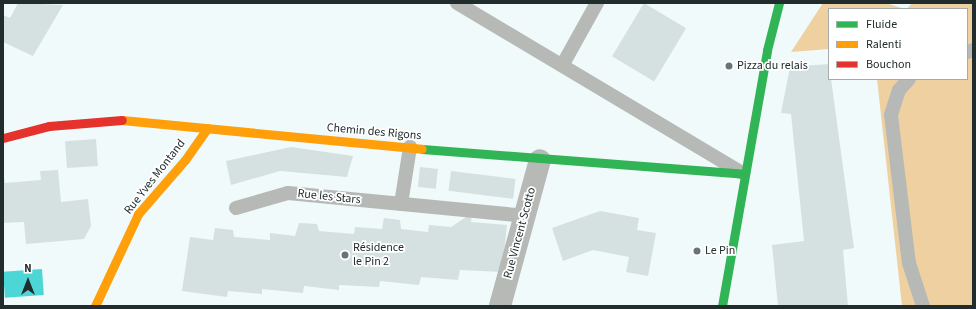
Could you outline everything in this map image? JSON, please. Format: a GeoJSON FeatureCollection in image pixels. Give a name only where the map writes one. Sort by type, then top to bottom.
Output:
{"type":"FeatureCollection","features":[{"type":"Feature","properties":{"kind":"street"},"geometry":{"type":"LineString","coordinates":[[722,306],[744,174],[779,3]]}},
{"type":"Feature","properties":{"kind":"street","name":"Chemin des Rigons"},"geometry":{"type":"LineString","coordinates":[[3,138],[49,126],[123,120],[540,160],[744,174]]}},
{"type":"Feature","properties":{"kind":"street","name":"Rue Yves Montand"},"geometry":{"type":"LineString","coordinates":[[95,306],[138,214],[185,160],[206,128]]}},
{"type":"Feature","properties":{"kind":"street","name":"Rue Vincent Scotto"},"geometry":{"type":"LineString","coordinates":[[500,306],[540,160]]}},
{"type":"Feature","properties":{"kind":"lane"},"geometry":{"type":"LineString","coordinates":[[457,3],[563,64],[744,174]]}},
{"type":"Feature","properties":{"kind":"lane"},"geometry":{"type":"LineString","coordinates":[[563,64],[597,3]]}},
{"type":"Feature","properties":{"kind":"lane"},"geometry":{"type":"LineString","coordinates":[[908,80],[899,90],[891,115],[909,263],[923,306]]}},
{"type":"Feature","properties":{"kind":"lane"},"geometry":{"type":"LineString","coordinates":[[401,204],[410,148]]}},
{"type":"Feature","properties":{"kind":"lane","name":"Rue les Stars"},"geometry":{"type":"LineString","coordinates":[[236,208],[288,193],[525,216]]}},
{"type":"Feature","properties":{"kind":"shaded area"},"geometry":{"type":"Polygon","coordinates":[[[823,3],[886,3],[902,8],[828,8],[828,49],[791,52],[823,3]]]}},
{"type":"Feature","properties":{"kind":"shaded area"},"geometry":{"type":"Polygon","coordinates":[[[912,3],[973,3],[973,306],[902,306],[877,80],[968,80],[968,8],[908,8],[912,3]]]}},
{"type":"Feature","properties":{"kind":"water"},"geometry":{"type":"Polygon","coordinates":[[[42,269],[44,295],[5,298],[3,272],[42,269]]]}},
{"type":"Feature","properties":{"kind":"building"},"geometry":{"type":"Polygon","coordinates":[[[18,3],[63,5],[33,56],[3,42],[3,15],[10,18],[18,3]]]}},
{"type":"Feature","properties":{"kind":"building"},"geometry":{"type":"Polygon","coordinates":[[[644,3],[686,28],[654,81],[612,56],[644,3]]]}},
{"type":"Feature","properties":{"kind":"building"},"geometry":{"type":"Polygon","coordinates":[[[828,64],[828,80],[831,80],[854,248],[843,250],[848,306],[778,306],[772,245],[804,241],[791,114],[781,113],[790,67],[828,64]]]}},
{"type":"Feature","properties":{"kind":"building"},"geometry":{"type":"Polygon","coordinates":[[[96,139],[98,166],[67,168],[65,141],[96,139]]]}},
{"type":"Feature","properties":{"kind":"building"},"geometry":{"type":"Polygon","coordinates":[[[291,147],[353,156],[347,177],[280,171],[231,185],[226,161],[291,147]]]}},
{"type":"Feature","properties":{"kind":"building"},"geometry":{"type":"Polygon","coordinates":[[[420,167],[438,169],[436,189],[418,187],[420,167]]]}},
{"type":"Feature","properties":{"kind":"building"},"geometry":{"type":"Polygon","coordinates":[[[58,170],[61,202],[88,199],[91,226],[84,239],[26,244],[24,222],[3,223],[3,172],[5,183],[41,180],[40,171],[58,170]]]}},
{"type":"Feature","properties":{"kind":"building"},"geometry":{"type":"Polygon","coordinates":[[[451,171],[516,179],[513,199],[449,191],[451,171]]]}},
{"type":"Feature","properties":{"kind":"building"},"geometry":{"type":"Polygon","coordinates":[[[600,211],[639,218],[637,230],[656,233],[648,276],[626,272],[629,257],[593,250],[563,261],[552,228],[600,211]]]}},
{"type":"Feature","properties":{"kind":"building","name":"Résidence le Pin 2"},"geometry":{"type":"Polygon","coordinates":[[[472,213],[471,222],[507,225],[502,272],[460,270],[458,280],[421,277],[419,285],[380,281],[379,287],[339,285],[339,290],[304,286],[303,293],[262,289],[262,294],[228,291],[227,297],[182,291],[190,237],[213,240],[215,228],[233,230],[234,237],[270,240],[270,233],[295,236],[299,223],[317,224],[319,231],[354,234],[355,227],[382,229],[384,218],[400,220],[401,229],[428,232],[429,225],[451,227],[472,213]]]}},
{"type":"Feature","properties":{"kind":"traffic: fast"},"geometry":{"type":"LineString","coordinates":[[722,306],[767,50],[779,3]]}},
{"type":"Feature","properties":{"kind":"traffic: fast"},"geometry":{"type":"LineString","coordinates":[[422,149],[744,174]]}},
{"type":"Feature","properties":{"kind":"traffic: slow"},"geometry":{"type":"LineString","coordinates":[[122,120],[422,149]]}},
{"type":"Feature","properties":{"kind":"traffic: slow"},"geometry":{"type":"LineString","coordinates":[[95,306],[138,214],[185,160],[207,128]]}},
{"type":"Feature","properties":{"kind":"traffic: jam"},"geometry":{"type":"LineString","coordinates":[[3,138],[49,126],[122,120]]}},
{"type":"Feature","properties":{"kind":"place","name":"Pizza du relais"},"geometry":{"type":"Point","coordinates":[729,66]}},
{"type":"Feature","properties":{"kind":"place","name":"Le Pin"},"geometry":{"type":"Point","coordinates":[697,251]}},
{"type":"Feature","properties":{"kind":"place","name":"Résidence le Pin 2"},"geometry":{"type":"Point","coordinates":[345,255]}}]}
